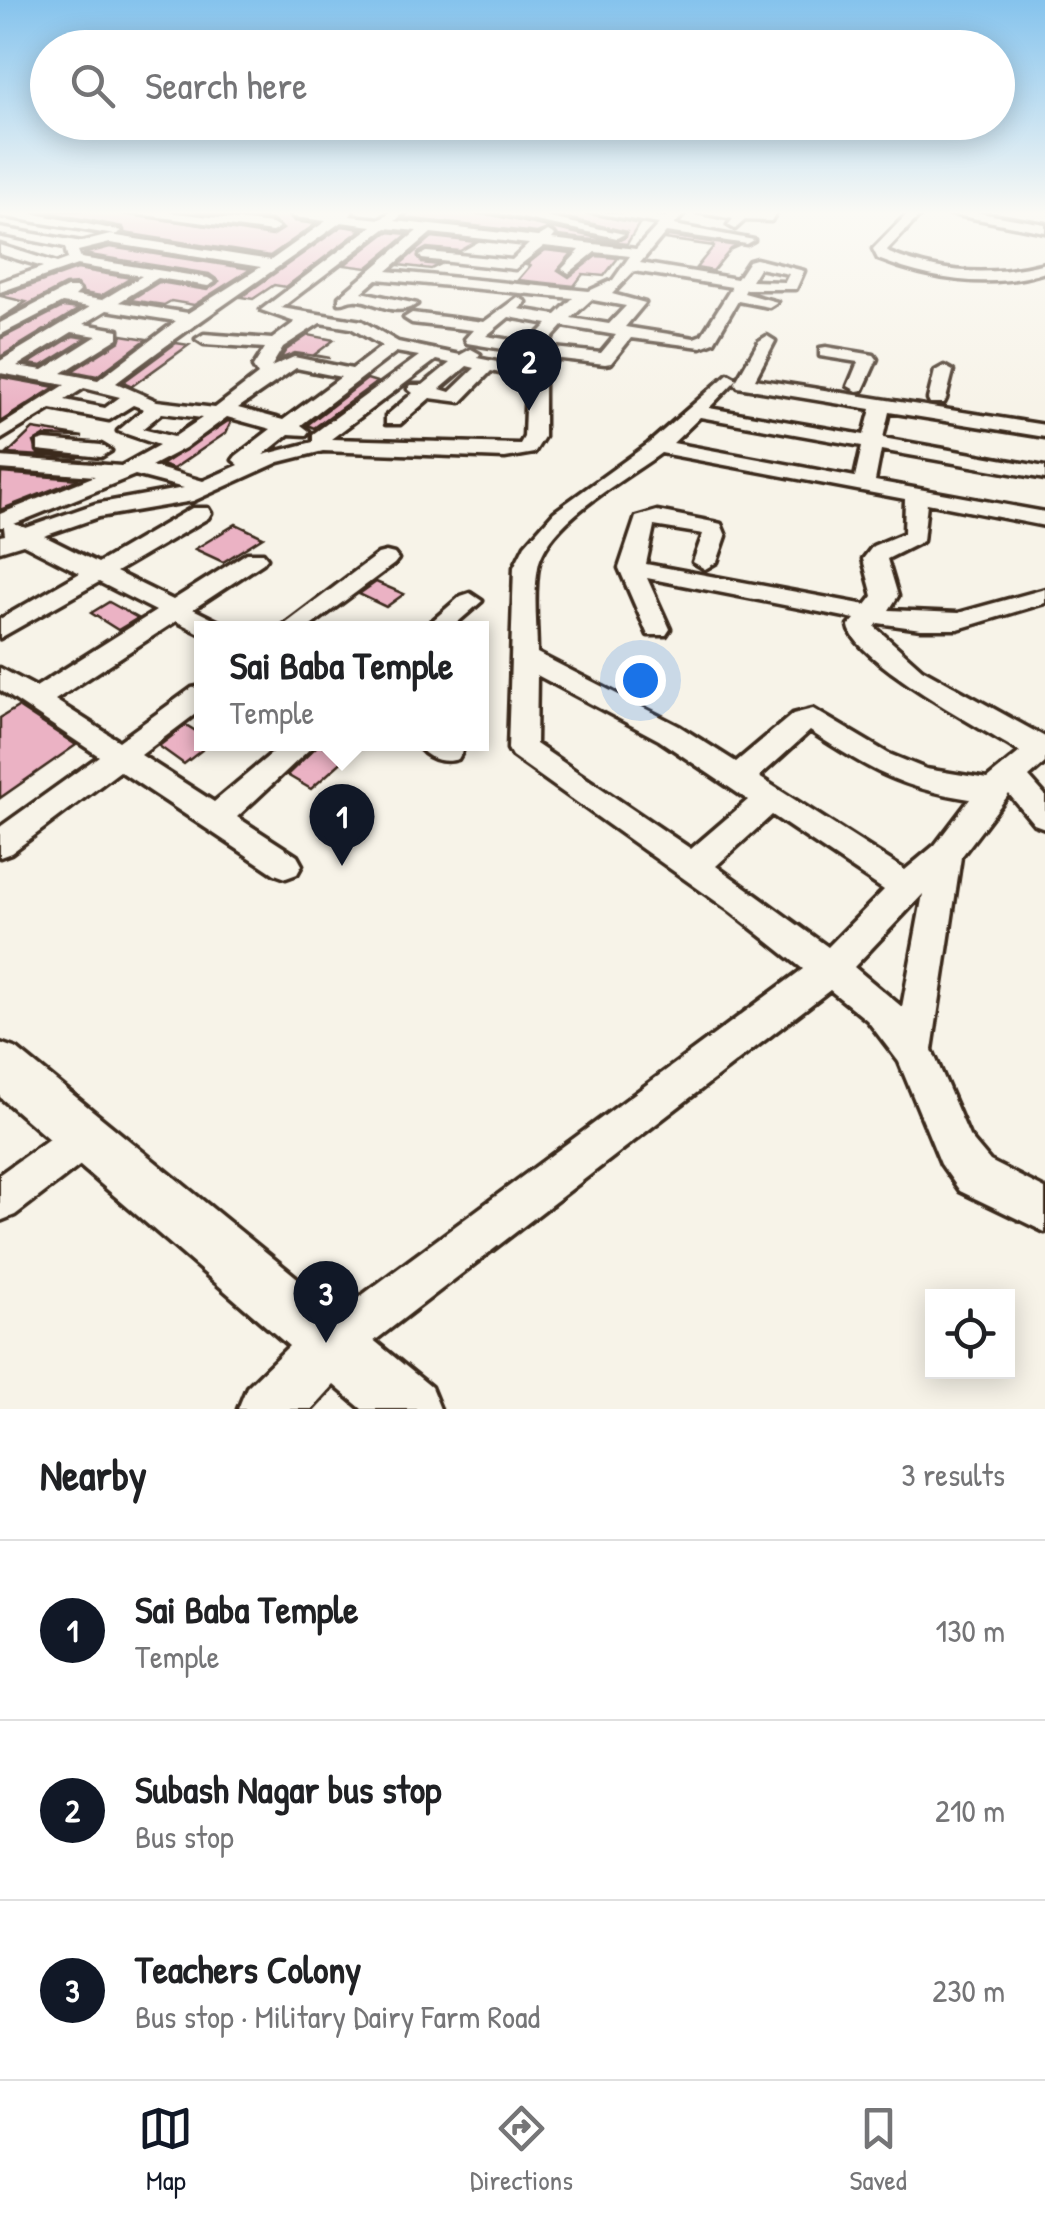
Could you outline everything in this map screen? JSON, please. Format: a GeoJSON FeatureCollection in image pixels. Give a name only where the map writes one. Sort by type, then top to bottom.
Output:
{"type":"FeatureCollection","features":[{"type":"Feature","properties":{"kind":"main road"},"geometry":{"type":"LineString","coordinates":[[0,1066],[409,1409]]}},
{"type":"Feature","properties":{"kind":"main road"},"geometry":{"type":"LineString","coordinates":[[269,1409],[331,1346]]}},
{"type":"Feature","properties":{"kind":"street"},"geometry":{"type":"LineString","coordinates":[[0,287],[32,277]]}},
{"type":"Feature","properties":{"kind":"street"},"geometry":{"type":"LineString","coordinates":[[0,330],[9,318],[60,298],[91,277]]}},
{"type":"Feature","properties":{"kind":"street"},"geometry":{"type":"LineString","coordinates":[[1,368],[109,304],[146,277]]}},
{"type":"Feature","properties":{"kind":"street"},"geometry":{"type":"LineString","coordinates":[[159,312],[207,277]]}},
{"type":"Feature","properties":{"kind":"street"},"geometry":{"type":"LineString","coordinates":[[101,386],[190,318],[255,277]]}},
{"type":"Feature","properties":{"kind":"street"},"geometry":{"type":"LineString","coordinates":[[313,277],[269,310],[308,320],[338,321],[366,331],[388,350]]}},
{"type":"Feature","properties":{"kind":"street"},"geometry":{"type":"LineString","coordinates":[[366,331],[409,304],[381,304],[348,297],[374,277]]}},
{"type":"Feature","properties":{"kind":"street"},"geometry":{"type":"LineString","coordinates":[[391,277],[462,291]]}},
{"type":"Feature","properties":{"kind":"street"},"geometry":{"type":"LineString","coordinates":[[1,368],[121,390],[130,398],[160,406],[221,412],[288,427],[322,442],[506,452],[526,449],[534,438],[536,345],[558,320],[589,295],[612,288],[621,277]]}},
{"type":"Feature","properties":{"kind":"street"},"geometry":{"type":"LineString","coordinates":[[692,277],[774,308]]}},
{"type":"Feature","properties":{"kind":"street"},"geometry":{"type":"LineString","coordinates":[[505,312],[701,341],[708,338],[734,292],[737,277]]}},
{"type":"Feature","properties":{"kind":"street"},"geometry":{"type":"LineString","coordinates":[[982,277],[1008,277]]}},
{"type":"Feature","properties":{"kind":"street"},"geometry":{"type":"LineString","coordinates":[[443,295],[480,284],[637,303],[628,332]]}},
{"type":"Feature","properties":{"kind":"street"},"geometry":{"type":"LineString","coordinates":[[392,420],[462,360],[530,288]]}},
{"type":"Feature","properties":{"kind":"street"},"geometry":{"type":"LineString","coordinates":[[60,298],[190,318]]}},
{"type":"Feature","properties":{"kind":"street"},"geometry":{"type":"LineString","coordinates":[[412,318],[487,334],[513,346],[605,359],[628,332],[651,318]]}},
{"type":"Feature","properties":{"kind":"street"},"geometry":{"type":"LineString","coordinates":[[268,376],[262,367],[276,344],[308,320]]}},
{"type":"Feature","properties":{"kind":"street"},"geometry":{"type":"LineString","coordinates":[[72,327],[132,337]]}},
{"type":"Feature","properties":{"kind":"street"},"geometry":{"type":"LineString","coordinates":[[46,376],[112,334]]}},
{"type":"Feature","properties":{"kind":"street"},"geometry":{"type":"LineString","coordinates":[[204,339],[276,344]]}},
{"type":"Feature","properties":{"kind":"street"},"geometry":{"type":"LineString","coordinates":[[766,342],[744,383],[1045,431]]}},
{"type":"Feature","properties":{"kind":"street"},"geometry":{"type":"LineString","coordinates":[[454,398],[513,346]]}},
{"type":"Feature","properties":{"kind":"street"},"geometry":{"type":"LineString","coordinates":[[226,478],[242,461],[388,350]]}},
{"type":"Feature","properties":{"kind":"street"},"geometry":{"type":"LineString","coordinates":[[6,530],[186,439],[268,376],[294,362],[388,350],[433,354],[534,376]]}},
{"type":"Feature","properties":{"kind":"street"},"geometry":{"type":"LineString","coordinates":[[826,352],[868,359],[857,386]]}},
{"type":"Feature","properties":{"kind":"street"},"geometry":{"type":"LineString","coordinates":[[6,530],[171,499],[322,442],[433,354]]}},
{"type":"Feature","properties":{"kind":"street"},"geometry":{"type":"LineString","coordinates":[[338,358],[355,375]]}},
{"type":"Feature","properties":{"kind":"street"},"geometry":{"type":"LineString","coordinates":[[752,369],[1045,416]]}},
{"type":"Feature","properties":{"kind":"street"},"geometry":{"type":"LineString","coordinates":[[937,399],[944,371]]}},
{"type":"Feature","properties":{"kind":"street"},"geometry":{"type":"LineString","coordinates":[[0,388],[24,373]]}},
{"type":"Feature","properties":{"kind":"street"},"geometry":{"type":"LineString","coordinates":[[728,379],[658,446],[533,546],[526,566],[520,738],[529,755],[691,868],[880,1008],[914,1050],[955,1150],[975,1176],[1045,1211]]}},
{"type":"Feature","properties":{"kind":"street"},"geometry":{"type":"LineString","coordinates":[[0,434],[81,382]]}},
{"type":"Feature","properties":{"kind":"street"},"geometry":{"type":"LineString","coordinates":[[394,383],[476,404]]}},
{"type":"Feature","properties":{"kind":"street"},"geometry":{"type":"LineString","coordinates":[[776,470],[802,393]]}},
{"type":"Feature","properties":{"kind":"street"},"geometry":{"type":"LineString","coordinates":[[48,403],[109,414],[130,398]]}},
{"type":"Feature","properties":{"kind":"street"},"geometry":{"type":"LineString","coordinates":[[863,487],[881,404]]}},
{"type":"Feature","properties":{"kind":"street"},"geometry":{"type":"LineString","coordinates":[[160,406],[128,431],[186,439]]}},
{"type":"Feature","properties":{"kind":"street"},"geometry":{"type":"LineString","coordinates":[[695,411],[872,443],[1045,519]]}},
{"type":"Feature","properties":{"kind":"street"},"geometry":{"type":"LineString","coordinates":[[964,482],[966,418]]}},
{"type":"Feature","properties":{"kind":"street"},"geometry":{"type":"LineString","coordinates":[[45,446],[206,488]]}},
{"type":"Feature","properties":{"kind":"street"},"geometry":{"type":"LineString","coordinates":[[658,446],[916,496],[964,482],[1045,472]]}},
{"type":"Feature","properties":{"kind":"street"},"geometry":{"type":"LineString","coordinates":[[0,463],[134,467]]}},
{"type":"Feature","properties":{"kind":"street"},"geometry":{"type":"LineString","coordinates":[[331,1346],[830,969],[907,888],[946,854],[1002,784],[1042,748],[884,655],[863,634],[862,626],[886,603],[875,559],[881,551],[915,536],[916,496]]}},
{"type":"Feature","properties":{"kind":"street"},"geometry":{"type":"LineString","coordinates":[[0,630],[200,513]]}},
{"type":"Feature","properties":{"kind":"street"},"geometry":{"type":"LineString","coordinates":[[657,629],[640,597],[631,568],[632,552],[644,522],[657,518],[713,529],[715,536],[705,562]]}},
{"type":"Feature","properties":{"kind":"street"},"geometry":{"type":"LineString","coordinates":[[6,530],[196,621]]}},
{"type":"Feature","properties":{"kind":"street"},"geometry":{"type":"LineString","coordinates":[[36,700],[255,558]]}},
{"type":"Feature","properties":{"kind":"street"},"geometry":{"type":"LineString","coordinates":[[302,621],[386,559]]}},
{"type":"Feature","properties":{"kind":"street"},"geometry":{"type":"LineString","coordinates":[[631,568],[903,620],[972,619],[1019,598],[1045,596]]}},
{"type":"Feature","properties":{"kind":"street"},"geometry":{"type":"LineString","coordinates":[[445,621],[470,601]]}},
{"type":"Feature","properties":{"kind":"street"},"geometry":{"type":"LineString","coordinates":[[524,657],[740,776],[907,888]]}},
{"type":"Feature","properties":{"kind":"street"},"geometry":{"type":"LineString","coordinates":[[0,677],[122,754],[286,866]]}},
{"type":"Feature","properties":{"kind":"street"},"geometry":{"type":"LineString","coordinates":[[0,844],[194,701]]}},
{"type":"Feature","properties":{"kind":"street"},"geometry":{"type":"LineString","coordinates":[[740,776],[803,721],[812,719],[880,762],[922,780],[1002,784],[1045,816]]}},
{"type":"Feature","properties":{"kind":"street"},"geometry":{"type":"LineString","coordinates":[[216,818],[293,751]]}},
{"type":"Feature","properties":{"kind":"street"},"geometry":{"type":"LineString","coordinates":[[691,868],[772,797]]}},
{"type":"Feature","properties":{"kind":"street"},"geometry":{"type":"LineString","coordinates":[[914,1050],[946,854]]}},
{"type":"Feature","properties":{"kind":"street"},"geometry":{"type":"LineString","coordinates":[[0,1200],[84,1137]]}},
{"type":"Feature","properties":{"kind":"building"},"geometry":{"type":"Polygon","coordinates":[[[55,277],[131,278],[101,296],[83,293],[77,284],[65,285],[0,319],[26,302],[1,296],[55,277]]]}},
{"type":"Feature","properties":{"kind":"building"},"geometry":{"type":"Polygon","coordinates":[[[213,277],[239,277],[194,305],[130,300],[159,282],[207,290],[219,281],[213,277]]]}},
{"type":"Feature","properties":{"kind":"building"},"geometry":{"type":"Polygon","coordinates":[[[270,277],[299,277],[286,287],[274,285],[253,299],[241,297],[270,277]]]}},
{"type":"Feature","properties":{"kind":"building"},"geometry":{"type":"Polygon","coordinates":[[[521,277],[581,277],[574,286],[518,280],[521,277]]]}},
{"type":"Feature","properties":{"kind":"building"},"geometry":{"type":"Polygon","coordinates":[[[63,307],[79,309],[0,357],[0,339],[63,307]]]}},
{"type":"Feature","properties":{"kind":"building"},"geometry":{"type":"Polygon","coordinates":[[[122,335],[147,339],[97,376],[72,371],[120,341],[122,335]]]}},
{"type":"Feature","properties":{"kind":"building"},"geometry":{"type":"Polygon","coordinates":[[[308,335],[334,340],[314,355],[330,358],[295,353],[280,359],[286,350],[308,335]]]}},
{"type":"Feature","properties":{"kind":"building"},"geometry":{"type":"Polygon","coordinates":[[[73,336],[87,338],[42,366],[28,364],[73,336]]]}},
{"type":"Feature","properties":{"kind":"building"},"geometry":{"type":"Polygon","coordinates":[[[176,343],[189,345],[132,386],[123,382],[176,343]]]}},
{"type":"Feature","properties":{"kind":"building"},"geometry":{"type":"Polygon","coordinates":[[[0,377],[55,387],[0,422],[0,377]]]}},
{"type":"Feature","properties":{"kind":"building"},"geometry":{"type":"Polygon","coordinates":[[[367,379],[377,382],[314,428],[307,425],[367,379]]]}},
{"type":"Feature","properties":{"kind":"building"},"geometry":{"type":"Polygon","coordinates":[[[231,422],[226,433],[173,469],[161,465],[231,422]]]}},
{"type":"Feature","properties":{"kind":"building"},"geometry":{"type":"Polygon","coordinates":[[[33,429],[83,437],[44,436],[34,442],[38,454],[79,458],[7,454],[33,429]]]}},
{"type":"Feature","properties":{"kind":"building"},"geometry":{"type":"Polygon","coordinates":[[[1,473],[79,479],[0,510],[1,473]]]}},
{"type":"Feature","properties":{"kind":"building"},"geometry":{"type":"Polygon","coordinates":[[[236,524],[263,537],[223,562],[195,549],[236,524]]]}},
{"type":"Feature","properties":{"kind":"building"},"geometry":{"type":"Polygon","coordinates":[[[376,582],[404,594],[386,607],[359,594],[376,582]]]}},
{"type":"Feature","properties":{"kind":"building"},"geometry":{"type":"Polygon","coordinates":[[[109,602],[138,618],[118,630],[91,613],[109,602]]]}},
{"type":"Feature","properties":{"kind":"building"},"geometry":{"type":"Polygon","coordinates":[[[18,707],[76,745],[0,798],[0,718],[18,707]]]}},
{"type":"Feature","properties":{"kind":"building"},"geometry":{"type":"Polygon","coordinates":[[[186,725],[194,730],[194,751],[201,751],[184,764],[159,746],[186,725]]]}},
{"type":"Feature","properties":{"kind":"building"},"geometry":{"type":"Polygon","coordinates":[[[312,751],[332,751],[346,758],[311,789],[287,775],[312,751]]]}},
{"type":"Feature","properties":{"kind":"place","name":"Subash Nagar bus stop"},"geometry":{"type":"Point","coordinates":[529,411]}},
{"type":"Feature","properties":{"kind":"place","name":"Sai Baba Temple"},"geometry":{"type":"Point","coordinates":[342,866]}},
{"type":"Feature","properties":{"kind":"place","name":"Teachers Colony"},"geometry":{"type":"Point","coordinates":[326,1343]}}]}
